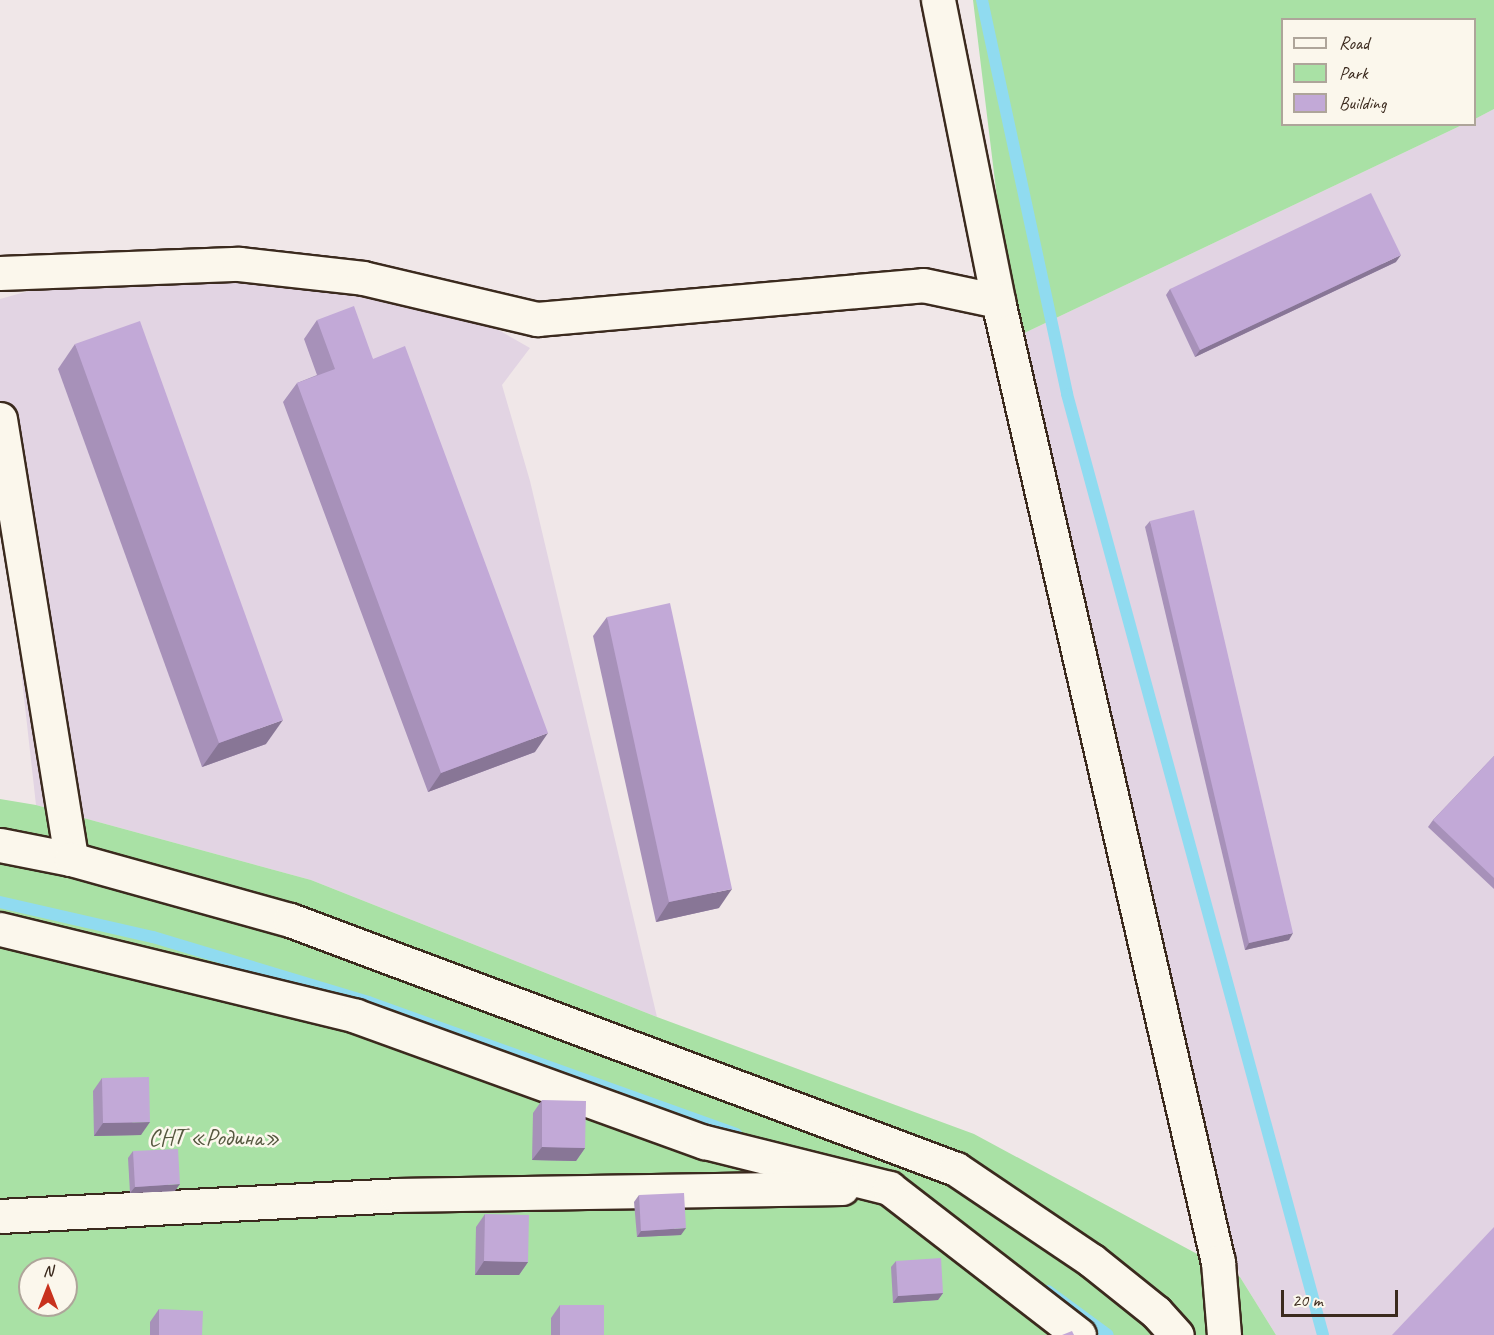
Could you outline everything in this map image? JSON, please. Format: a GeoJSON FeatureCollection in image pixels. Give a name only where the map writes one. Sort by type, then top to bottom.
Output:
{"type":"FeatureCollection","features":[{"type":"Feature","properties":{"kind":"street"},"geometry":{"type":"LineString","coordinates":[[938,0],[998,301],[1218,1262],[1224,1335]]}},
{"type":"Feature","properties":{"kind":"street"},"geometry":{"type":"LineString","coordinates":[[0,273],[238,264],[363,278],[537,319],[923,285],[998,301]]}},
{"type":"Feature","properties":{"kind":"street"},"geometry":{"type":"LineString","coordinates":[[0,419],[70,859]]}},
{"type":"Feature","properties":{"kind":"street"},"geometry":{"type":"LineString","coordinates":[[0,845],[70,859],[290,920],[956,1169],[1092,1260],[1156,1312],[1177,1335]]}},
{"type":"Feature","properties":{"kind":"street"},"geometry":{"type":"LineString","coordinates":[[0,928],[356,1016],[705,1142],[889,1188],[1079,1335]]}},
{"type":"Feature","properties":{"kind":"street"},"geometry":{"type":"LineString","coordinates":[[0,1216],[396,1195],[889,1188]]}},
{"type":"Feature","properties":{"kind":"shaded area"},"geometry":{"type":"Polygon","coordinates":[[[1494,109],[1494,1335],[1276,1335],[1240,1277],[1014,338],[1460,126],[1476,126],[1476,118],[1494,109]]]}},
{"type":"Feature","properties":{"kind":"shaded area"},"geometry":{"type":"Polygon","coordinates":[[[242,280],[402,303],[495,328],[530,348],[502,385],[530,481],[657,1017],[311,880],[36,805],[0,482],[0,299],[43,287],[242,280]]]}},
{"type":"Feature","properties":{"kind":"green space"},"geometry":{"type":"Polygon","coordinates":[[[973,0],[1494,0],[1494,109],[1476,118],[1476,18],[1281,18],[1281,126],[1460,126],[1014,338],[973,0]]]}},
{"type":"Feature","properties":{"kind":"green space","name":"СНТ «Родина»"},"geometry":{"type":"Polygon","coordinates":[[[0,799],[36,805],[311,880],[657,1017],[974,1134],[1240,1277],[1276,1335],[0,1335],[0,799]]]}},
{"type":"Feature","properties":{"kind":"building"},"geometry":{"type":"Polygon","coordinates":[[[1371,193],[1401,255],[1200,350],[1170,289],[1371,193]]]}},
{"type":"Feature","properties":{"kind":"building"},"geometry":{"type":"Polygon","coordinates":[[[354,306],[373,359],[405,346],[548,733],[441,773],[297,383],[335,369],[317,320],[354,306]]]}},
{"type":"Feature","properties":{"kind":"building"},"geometry":{"type":"Polygon","coordinates":[[[140,321],[283,720],[219,743],[75,344],[140,321]]]}},
{"type":"Feature","properties":{"kind":"building"},"geometry":{"type":"Polygon","coordinates":[[[1194,510],[1293,933],[1249,943],[1150,521],[1194,510]]]}},
{"type":"Feature","properties":{"kind":"building"},"geometry":{"type":"Polygon","coordinates":[[[670,603],[732,889],[669,902],[607,617],[670,603]]]}},
{"type":"Feature","properties":{"kind":"building"},"geometry":{"type":"Polygon","coordinates":[[[1494,756],[1494,878],[1433,820],[1494,756]]]}},
{"type":"Feature","properties":{"kind":"building"},"geometry":{"type":"Polygon","coordinates":[[[149,1077],[150,1122],[103,1123],[102,1078],[149,1077]]]}},
{"type":"Feature","properties":{"kind":"building"},"geometry":{"type":"Polygon","coordinates":[[[542,1100],[586,1101],[585,1148],[542,1147],[542,1100]]]}},
{"type":"Feature","properties":{"kind":"building"},"geometry":{"type":"Polygon","coordinates":[[[178,1149],[180,1184],[135,1187],[133,1151],[178,1149]]]}},
{"type":"Feature","properties":{"kind":"building"},"geometry":{"type":"Polygon","coordinates":[[[684,1193],[686,1228],[641,1231],[639,1195],[684,1193]]]}},
{"type":"Feature","properties":{"kind":"building"},"geometry":{"type":"Polygon","coordinates":[[[485,1214],[529,1215],[528,1262],[484,1261],[485,1214]]]}},
{"type":"Feature","properties":{"kind":"building"},"geometry":{"type":"Polygon","coordinates":[[[1494,1227],[1494,1335],[1392,1335],[1494,1227]]]}},
{"type":"Feature","properties":{"kind":"building"},"geometry":{"type":"Polygon","coordinates":[[[941,1258],[943,1293],[898,1296],[896,1261],[941,1258]]]}},
{"type":"Feature","properties":{"kind":"building"},"geometry":{"type":"Polygon","coordinates":[[[560,1305],[604,1305],[604,1335],[560,1335],[560,1305]]]}},
{"type":"Feature","properties":{"kind":"building"},"geometry":{"type":"Polygon","coordinates":[[[159,1309],[203,1311],[202,1335],[159,1335],[159,1309]]]}},
{"type":"Feature","properties":{"kind":"building"},"geometry":{"type":"Polygon","coordinates":[[[1072,1331],[1074,1335],[1062,1335],[1072,1331]]]}},
{"type":"Feature","properties":{"kind":"waterway"},"geometry":{"type":"LineString","coordinates":[[982,0],[1067,394],[1323,1335]]}},
{"type":"Feature","properties":{"kind":"waterway"},"geometry":{"type":"LineString","coordinates":[[0,902],[153,937],[368,1002],[736,1134]]}},
{"type":"Feature","properties":{"kind":"waterway"},"geometry":{"type":"LineString","coordinates":[[1048,1291],[1108,1335]]}}]}
